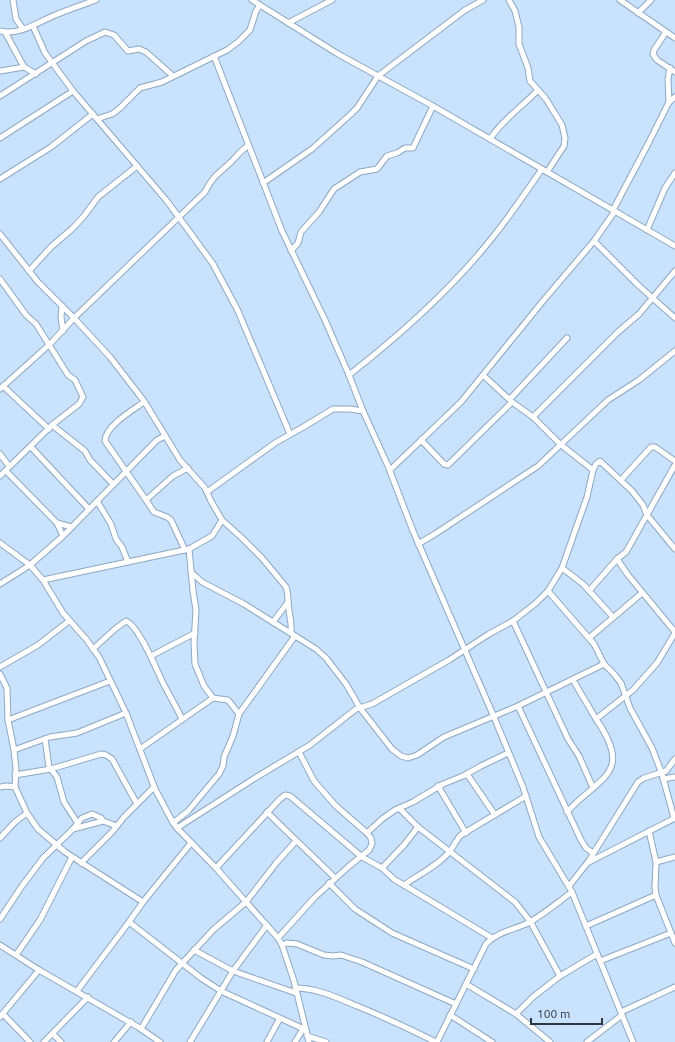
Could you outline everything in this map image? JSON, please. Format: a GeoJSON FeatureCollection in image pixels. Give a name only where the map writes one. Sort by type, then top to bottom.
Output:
{"type":"FeatureCollection","features":[{"type":"Feature","properties":{"kind":"street"},"geometry":{"type":"LineString","coordinates":[[13,0],[16,19],[23,29]]}},
{"type":"Feature","properties":{"kind":"street"},"geometry":{"type":"LineString","coordinates":[[3,32],[13,32],[33,26],[51,17],[96,0]]}},
{"type":"Feature","properties":{"kind":"street"},"geometry":{"type":"LineString","coordinates":[[252,0],[338,54],[433,106],[675,246]]}},
{"type":"Feature","properties":{"kind":"street"},"geometry":{"type":"LineString","coordinates":[[288,23],[332,0]]}},
{"type":"Feature","properties":{"kind":"street"},"geometry":{"type":"LineString","coordinates":[[263,184],[312,149],[351,114],[357,108],[378,76],[465,10],[483,0]]}},
{"type":"Feature","properties":{"kind":"street"},"geometry":{"type":"LineString","coordinates":[[349,375],[380,351],[458,277],[492,239],[564,146],[565,138],[562,125],[552,107],[530,81],[528,68],[519,44],[519,27],[516,15],[509,0]]}},
{"type":"Feature","properties":{"kind":"street"},"geometry":{"type":"LineString","coordinates":[[620,0],[675,38]]}},
{"type":"Feature","properties":{"kind":"street"},"geometry":{"type":"LineString","coordinates":[[638,13],[651,0]]}},
{"type":"Feature","properties":{"kind":"street"},"geometry":{"type":"LineString","coordinates":[[97,119],[119,110],[140,88],[162,82],[227,50],[250,30],[256,11],[260,5]]}},
{"type":"Feature","properties":{"kind":"street"},"geometry":{"type":"LineString","coordinates":[[33,26],[45,53],[72,91],[168,201],[213,264],[238,311],[290,434]]}},
{"type":"Feature","properties":{"kind":"street"},"geometry":{"type":"LineString","coordinates":[[3,32],[24,67],[36,74]]}},
{"type":"Feature","properties":{"kind":"street"},"geometry":{"type":"LineString","coordinates":[[0,96],[86,41],[105,32],[114,35],[128,51],[139,50],[146,52],[173,76]]}},
{"type":"Feature","properties":{"kind":"street"},"geometry":{"type":"LineString","coordinates":[[666,32],[653,54],[657,60],[675,72]]}},
{"type":"Feature","properties":{"kind":"street"},"geometry":{"type":"LineString","coordinates":[[214,56],[282,231],[325,320],[363,412],[390,470],[418,544],[494,717],[526,796],[532,818],[543,845],[572,892],[633,1042]]}},
{"type":"Feature","properties":{"kind":"street"},"geometry":{"type":"LineString","coordinates":[[0,71],[24,67]]}},
{"type":"Feature","properties":{"kind":"street"},"geometry":{"type":"LineString","coordinates":[[669,102],[668,79],[670,68]]}},
{"type":"Feature","properties":{"kind":"street"},"geometry":{"type":"LineString","coordinates":[[490,139],[507,118],[538,90]]}},
{"type":"Feature","properties":{"kind":"street"},"geometry":{"type":"LineString","coordinates":[[0,138],[72,91]]}},
{"type":"Feature","properties":{"kind":"street"},"geometry":{"type":"LineString","coordinates":[[390,470],[461,402],[594,240],[614,210],[669,102],[675,97]]}},
{"type":"Feature","properties":{"kind":"street"},"geometry":{"type":"LineString","coordinates":[[292,251],[298,243],[302,232],[319,212],[334,188],[360,172],[377,169],[384,159],[390,154],[397,153],[405,148],[413,148],[433,106]]}},
{"type":"Feature","properties":{"kind":"street"},"geometry":{"type":"LineString","coordinates":[[0,179],[51,147],[93,114]]}},
{"type":"Feature","properties":{"kind":"street"},"geometry":{"type":"LineString","coordinates":[[104,127],[107,116]]}},
{"type":"Feature","properties":{"kind":"street"},"geometry":{"type":"LineString","coordinates":[[113,484],[90,460],[85,451],[50,427],[2,388],[49,346],[74,318],[204,192],[211,179],[231,162],[241,150],[248,146]]}},
{"type":"Feature","properties":{"kind":"street"},"geometry":{"type":"LineString","coordinates":[[29,271],[51,247],[73,228],[98,197],[136,166]]}},
{"type":"Feature","properties":{"kind":"street"},"geometry":{"type":"LineString","coordinates":[[647,230],[665,188],[675,172]]}},
{"type":"Feature","properties":{"kind":"street"},"geometry":{"type":"LineString","coordinates":[[0,234],[38,282],[110,357],[144,402],[180,460],[207,492],[222,520],[262,558],[286,587],[288,609],[293,634],[239,714],[233,736],[219,774],[188,811],[173,823]]}},
{"type":"Feature","properties":{"kind":"street"},"geometry":{"type":"LineString","coordinates":[[594,240],[653,299],[675,318]]}},
{"type":"Feature","properties":{"kind":"street"},"geometry":{"type":"LineString","coordinates":[[533,417],[618,332],[639,314],[675,271]]}},
{"type":"Feature","properties":{"kind":"street"},"geometry":{"type":"LineString","coordinates":[[0,279],[26,315],[36,324],[68,375],[75,380],[83,397],[79,404],[50,427],[0,476]]}},
{"type":"Feature","properties":{"kind":"street"},"geometry":{"type":"LineString","coordinates":[[62,306],[61,317],[63,331]]}},
{"type":"Feature","properties":{"kind":"street"},"geometry":{"type":"LineString","coordinates":[[421,440],[444,464],[448,465],[568,338]]}},
{"type":"Feature","properties":{"kind":"street"},"geometry":{"type":"LineString","coordinates":[[418,544],[538,466],[608,400],[639,380],[675,351]]}},
{"type":"Feature","properties":{"kind":"street"},"geometry":{"type":"LineString","coordinates":[[484,375],[511,400],[533,417],[560,444],[593,470]]}},
{"type":"Feature","properties":{"kind":"street"},"geometry":{"type":"LineString","coordinates":[[144,402],[108,430],[104,439],[112,454],[154,512],[171,520],[187,550],[192,573],[196,610],[194,643],[195,664],[204,686],[213,698]]}},
{"type":"Feature","properties":{"kind":"street"},"geometry":{"type":"LineString","coordinates":[[207,492],[275,442],[333,409],[350,409],[363,412]]}},
{"type":"Feature","properties":{"kind":"street"},"geometry":{"type":"LineString","coordinates":[[0,584],[30,565],[63,536],[157,440],[165,436]]}},
{"type":"Feature","properties":{"kind":"street"},"geometry":{"type":"LineString","coordinates":[[30,447],[89,509]]}},
{"type":"Feature","properties":{"kind":"street"},"geometry":{"type":"LineString","coordinates":[[621,480],[651,447],[655,447],[675,461]]}},
{"type":"Feature","properties":{"kind":"street"},"geometry":{"type":"LineString","coordinates":[[0,454],[7,469],[57,523],[63,536]]}},
{"type":"Feature","properties":{"kind":"street"},"geometry":{"type":"LineString","coordinates":[[177,828],[310,746],[356,709],[372,704],[464,650],[512,621],[536,603],[548,591],[562,568],[587,497],[593,470],[596,464],[600,462],[632,491],[642,503],[647,515],[675,549]]}},
{"type":"Feature","properties":{"kind":"street"},"geometry":{"type":"LineString","coordinates":[[589,591],[616,559],[626,552],[675,465]]}},
{"type":"Feature","properties":{"kind":"street"},"geometry":{"type":"LineString","coordinates":[[146,500],[173,476],[188,468]]}},
{"type":"Feature","properties":{"kind":"street"},"geometry":{"type":"LineString","coordinates":[[97,501],[111,524],[116,539],[122,547],[128,562]]}},
{"type":"Feature","properties":{"kind":"street"},"geometry":{"type":"LineString","coordinates":[[43,580],[187,550],[212,536],[222,520]]}},
{"type":"Feature","properties":{"kind":"street"},"geometry":{"type":"LineString","coordinates":[[57,523],[72,527]]}},
{"type":"Feature","properties":{"kind":"street"},"geometry":{"type":"LineString","coordinates":[[0,543],[30,565],[43,580],[62,613],[86,639],[93,649],[126,713],[154,787],[163,807],[173,823],[216,868],[278,938],[282,945],[296,991],[309,1042]]}},
{"type":"Feature","properties":{"kind":"street"},"geometry":{"type":"LineString","coordinates":[[596,719],[633,690],[654,666],[675,633],[616,559]]}},
{"type":"Feature","properties":{"kind":"street"},"geometry":{"type":"LineString","coordinates":[[562,568],[583,584],[613,617]]}},
{"type":"Feature","properties":{"kind":"street"},"geometry":{"type":"LineString","coordinates":[[192,573],[202,582],[244,604],[316,648],[326,658],[346,684],[360,708],[392,749],[401,756],[408,758],[417,755],[444,737],[494,717],[604,664]]}},
{"type":"Feature","properties":{"kind":"street"},"geometry":{"type":"LineString","coordinates":[[548,591],[589,638],[599,652],[604,664],[621,683],[625,696],[652,748],[675,818],[588,862]]}},
{"type":"Feature","properties":{"kind":"street"},"geometry":{"type":"LineString","coordinates":[[589,638],[642,593]]}},
{"type":"Feature","properties":{"kind":"street"},"geometry":{"type":"LineString","coordinates":[[273,622],[288,601]]}},
{"type":"Feature","properties":{"kind":"street"},"geometry":{"type":"LineString","coordinates":[[0,667],[38,645],[69,621]]}},
{"type":"Feature","properties":{"kind":"street"},"geometry":{"type":"LineString","coordinates":[[93,649],[126,621],[131,624],[151,656],[182,719]]}},
{"type":"Feature","properties":{"kind":"street"},"geometry":{"type":"LineString","coordinates":[[512,621],[568,739],[579,756],[593,788]]}},
{"type":"Feature","properties":{"kind":"street"},"geometry":{"type":"LineString","coordinates":[[151,656],[195,633]]}},
{"type":"Feature","properties":{"kind":"street"},"geometry":{"type":"LineString","coordinates":[[0,674],[7,688],[8,720],[14,750],[15,787],[27,813],[38,829],[72,857],[143,902]]}},
{"type":"Feature","properties":{"kind":"street"},"geometry":{"type":"LineString","coordinates":[[568,812],[604,779],[610,770],[613,760],[612,751],[603,730],[573,680]]}},
{"type":"Feature","properties":{"kind":"street"},"geometry":{"type":"LineString","coordinates":[[8,720],[110,681]]}},
{"type":"Feature","properties":{"kind":"street"},"geometry":{"type":"LineString","coordinates":[[140,749],[213,698],[228,700],[239,714]]}},
{"type":"Feature","properties":{"kind":"street"},"geometry":{"type":"LineString","coordinates":[[518,706],[584,846],[593,853]]}},
{"type":"Feature","properties":{"kind":"street"},"geometry":{"type":"LineString","coordinates":[[14,750],[44,739],[77,733],[126,713]]}},
{"type":"Feature","properties":{"kind":"street"},"geometry":{"type":"LineString","coordinates":[[44,739],[50,769],[54,771],[64,802],[77,822]]}},
{"type":"Feature","properties":{"kind":"street"},"geometry":{"type":"LineString","coordinates":[[278,938],[329,883],[362,857],[369,850],[372,844],[371,838],[367,833],[336,806],[314,781],[299,752]]}},
{"type":"Feature","properties":{"kind":"street"},"geometry":{"type":"LineString","coordinates":[[367,833],[382,819],[399,808],[413,802],[438,786],[467,774],[508,753]]}},
{"type":"Feature","properties":{"kind":"street"},"geometry":{"type":"LineString","coordinates":[[15,775],[50,769],[101,754],[106,755],[112,759],[137,804]]}},
{"type":"Feature","properties":{"kind":"street"},"geometry":{"type":"LineString","coordinates":[[662,776],[675,760]]}},
{"type":"Feature","properties":{"kind":"street"},"geometry":{"type":"LineString","coordinates":[[467,774],[495,815]]}},
{"type":"Feature","properties":{"kind":"street"},"geometry":{"type":"LineString","coordinates":[[569,886],[588,862],[638,782],[644,778],[662,776],[675,777]]}},
{"type":"Feature","properties":{"kind":"street"},"geometry":{"type":"LineString","coordinates":[[438,786],[466,833]]}},
{"type":"Feature","properties":{"kind":"street"},"geometry":{"type":"LineString","coordinates":[[0,787],[15,787]]}},
{"type":"Feature","properties":{"kind":"street"},"geometry":{"type":"LineString","coordinates":[[81,863],[154,787]]}},
{"type":"Feature","properties":{"kind":"street"},"geometry":{"type":"LineString","coordinates":[[216,868],[279,800],[285,795],[290,796],[362,857],[382,868],[395,880],[492,938]]}},
{"type":"Feature","properties":{"kind":"street"},"geometry":{"type":"LineString","coordinates":[[404,885],[432,866],[450,851],[456,841],[466,833],[526,796]]}},
{"type":"Feature","properties":{"kind":"street"},"geometry":{"type":"LineString","coordinates":[[399,808],[418,827],[515,902],[530,922],[560,976]]}},
{"type":"Feature","properties":{"kind":"street"},"geometry":{"type":"LineString","coordinates":[[268,812],[296,841],[336,878]]}},
{"type":"Feature","properties":{"kind":"street"},"geometry":{"type":"LineString","coordinates":[[0,838],[14,822],[27,813]]}},
{"type":"Feature","properties":{"kind":"street"},"geometry":{"type":"LineString","coordinates":[[0,919],[43,858],[73,829],[77,822],[82,818],[92,814],[101,818],[103,821],[117,826]]}},
{"type":"Feature","properties":{"kind":"street"},"geometry":{"type":"LineString","coordinates":[[73,829],[103,821]]}},
{"type":"Feature","properties":{"kind":"street"},"geometry":{"type":"LineString","coordinates":[[382,868],[404,845],[418,827]]}},
{"type":"Feature","properties":{"kind":"street"},"geometry":{"type":"LineString","coordinates":[[649,831],[656,862],[656,895],[675,943]]}},
{"type":"Feature","properties":{"kind":"street"},"geometry":{"type":"LineString","coordinates":[[141,1028],[171,978],[182,963],[214,930],[246,902],[277,862],[296,841]]}},
{"type":"Feature","properties":{"kind":"street"},"geometry":{"type":"LineString","coordinates":[[77,991],[130,922],[143,902],[191,843]]}},
{"type":"Feature","properties":{"kind":"street"},"geometry":{"type":"LineString","coordinates":[[16,955],[40,920],[72,857]]}},
{"type":"Feature","properties":{"kind":"street"},"geometry":{"type":"LineString","coordinates":[[656,862],[675,858]]}},
{"type":"Feature","properties":{"kind":"street"},"geometry":{"type":"LineString","coordinates":[[329,883],[355,909],[392,933],[474,969]]}},
{"type":"Feature","properties":{"kind":"street"},"geometry":{"type":"LineString","coordinates":[[194,950],[233,971],[296,991],[317,992],[338,998],[404,1026],[436,1042],[486,944],[492,938],[530,922],[572,892]]}},
{"type":"Feature","properties":{"kind":"street"},"geometry":{"type":"LineString","coordinates":[[586,926],[656,895]]}},
{"type":"Feature","properties":{"kind":"street"},"geometry":{"type":"LineString","coordinates":[[130,922],[201,978],[221,990],[326,1042]]}},
{"type":"Feature","properties":{"kind":"street"},"geometry":{"type":"LineString","coordinates":[[190,1042],[233,971],[267,925]]}},
{"type":"Feature","properties":{"kind":"street"},"geometry":{"type":"LineString","coordinates":[[600,961],[671,932]]}},
{"type":"Feature","properties":{"kind":"street"},"geometry":{"type":"LineString","coordinates":[[282,945],[287,943],[298,944],[324,954],[332,956],[342,955],[362,962],[456,1004]]}},
{"type":"Feature","properties":{"kind":"street"},"geometry":{"type":"LineString","coordinates":[[0,945],[39,970],[141,1028],[158,1041]]}},
{"type":"Feature","properties":{"kind":"street"},"geometry":{"type":"LineString","coordinates":[[516,1014],[560,976],[597,954]]}},
{"type":"Feature","properties":{"kind":"street"},"geometry":{"type":"LineString","coordinates":[[30,1042],[2,1016],[39,970]]}},
{"type":"Feature","properties":{"kind":"street"},"geometry":{"type":"LineString","coordinates":[[466,984],[516,1014],[550,1042]]}},
{"type":"Feature","properties":{"kind":"street"},"geometry":{"type":"LineString","coordinates":[[587,1042],[622,1013],[675,987]]}},
{"type":"Feature","properties":{"kind":"street"},"geometry":{"type":"LineString","coordinates":[[44,1042],[88,997]]}},
{"type":"Feature","properties":{"kind":"street"},"geometry":{"type":"LineString","coordinates":[[450,1015],[492,1042]]}},
{"type":"Feature","properties":{"kind":"street"},"geometry":{"type":"LineString","coordinates":[[267,1042],[280,1018]]}},
{"type":"Feature","properties":{"kind":"street"},"geometry":{"type":"LineString","coordinates":[[114,1042],[131,1022]]}},
{"type":"Feature","properties":{"kind":"street"},"geometry":{"type":"LineString","coordinates":[[296,1042],[305,1031]]}},
{"type":"Feature","properties":{"kind":"street"},"geometry":{"type":"LineString","coordinates":[[53,1034],[60,1042]]}}]}
